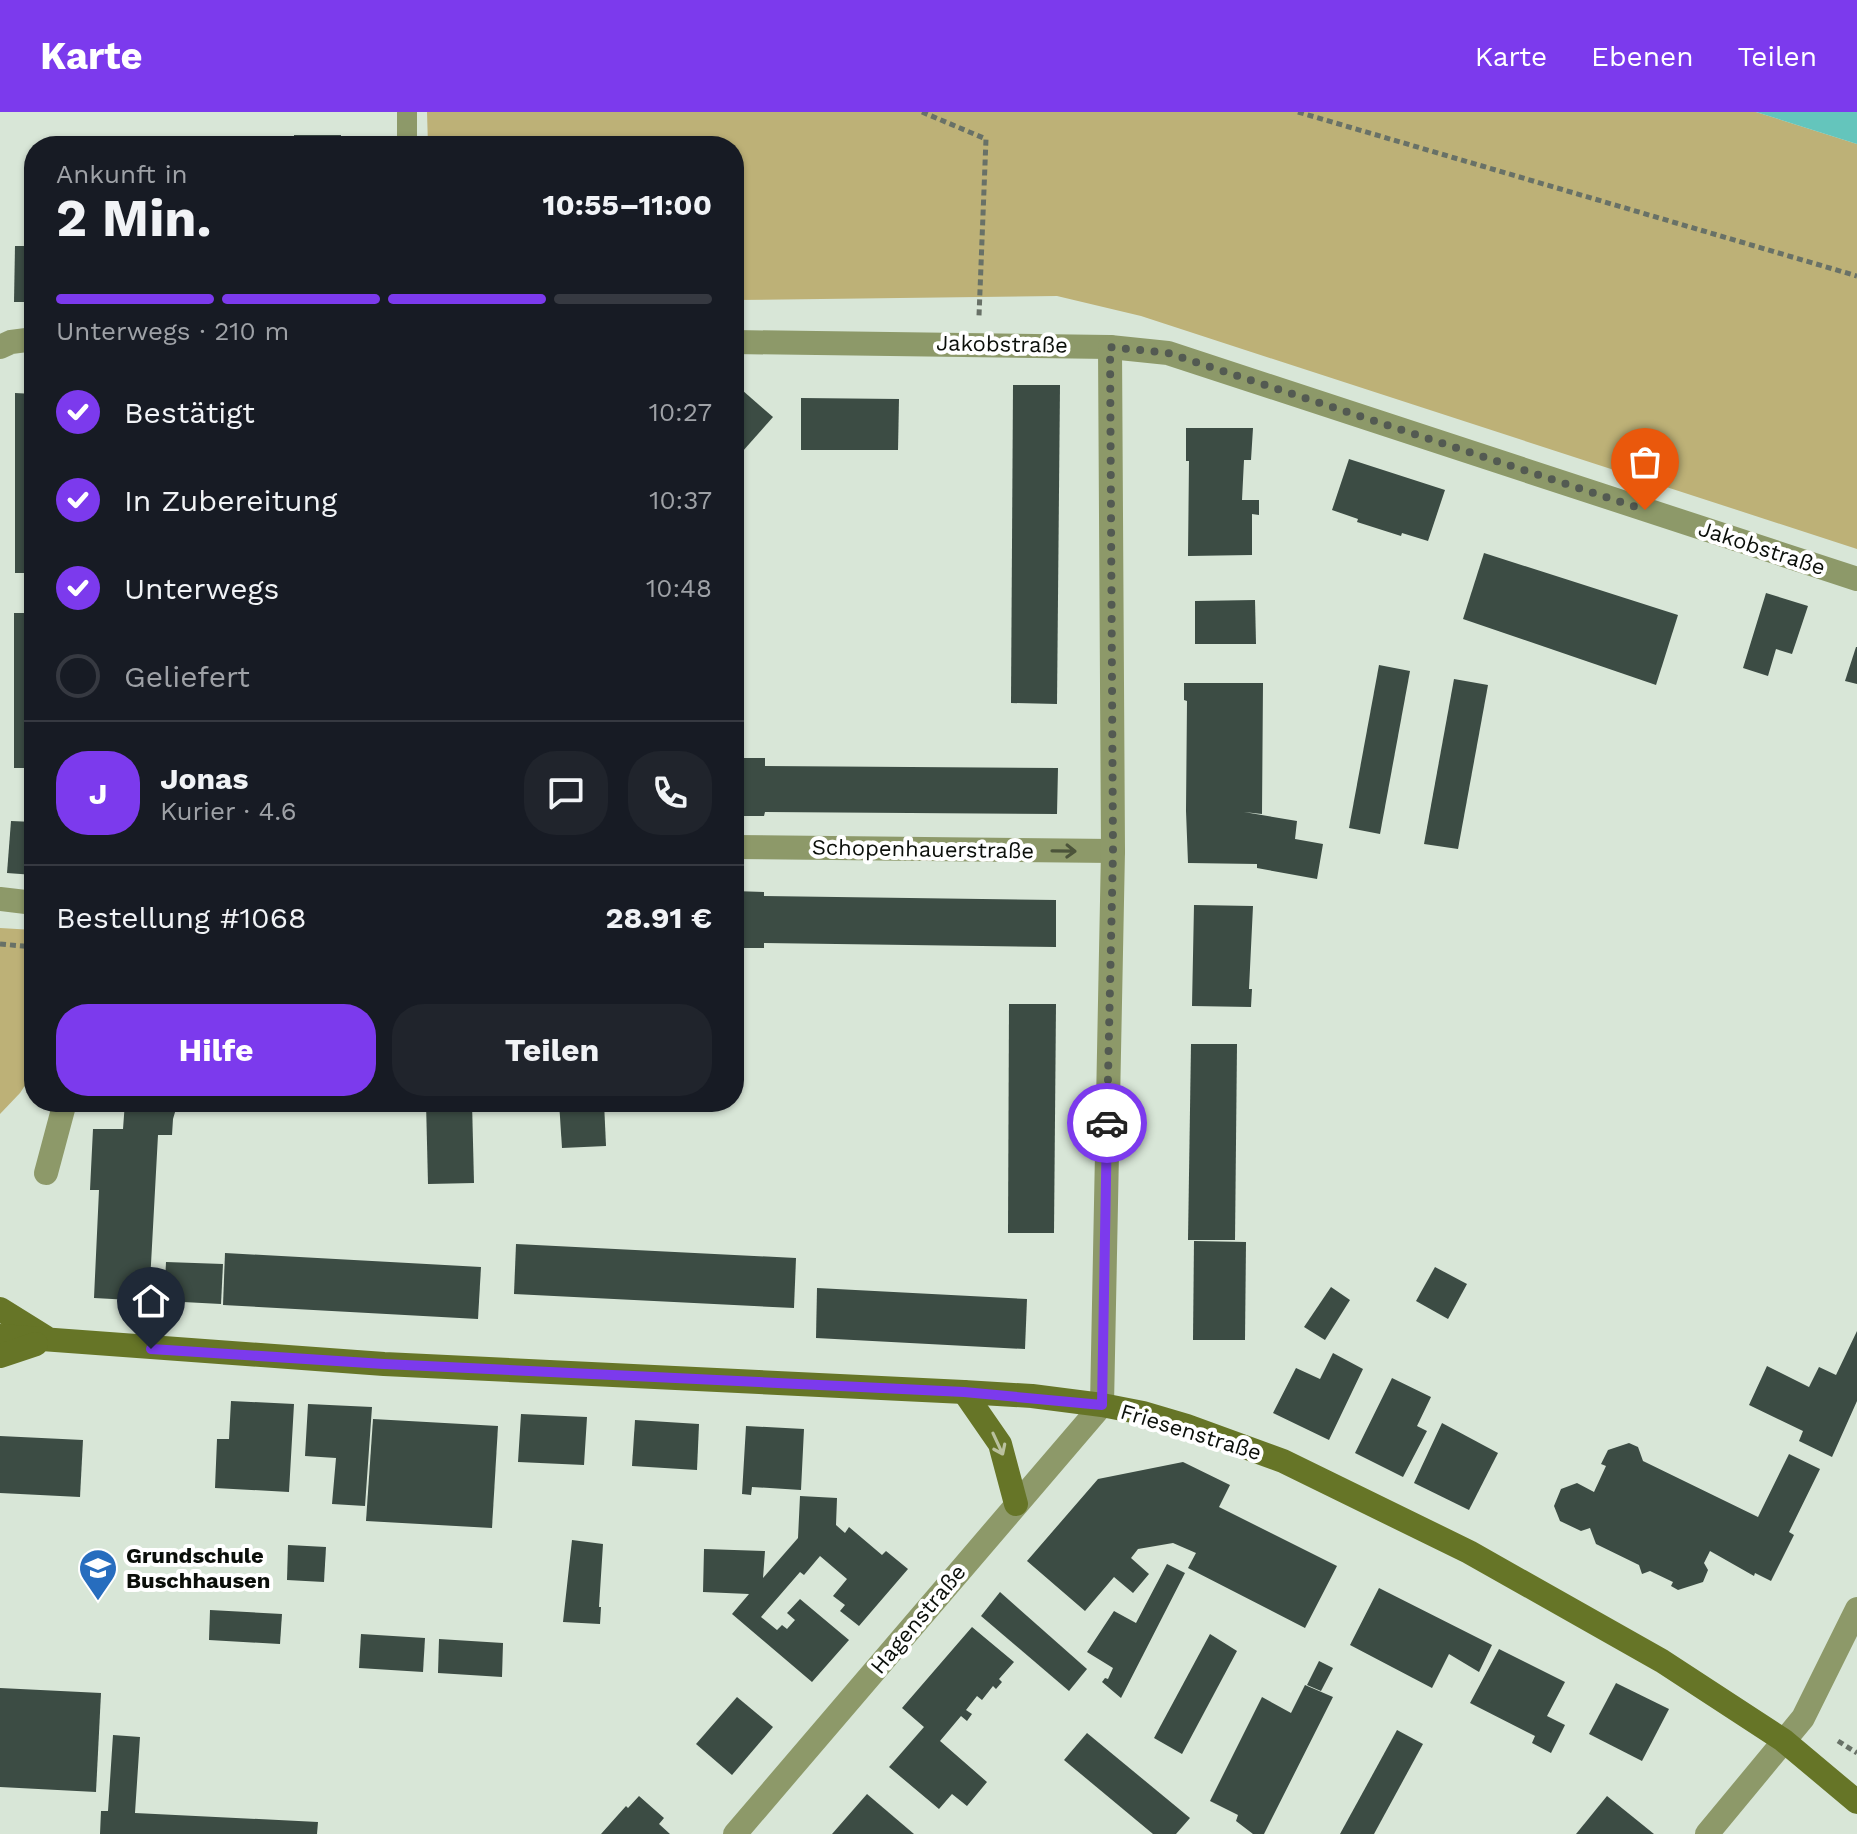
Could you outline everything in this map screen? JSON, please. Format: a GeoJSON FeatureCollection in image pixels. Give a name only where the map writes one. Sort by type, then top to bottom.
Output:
{"type":"FeatureCollection","features":[{"type":"Feature","properties":{"kind":"main road"},"geometry":{"type":"LineString","coordinates":[[0,1309],[50,1340]]}},
{"type":"Feature","properties":{"kind":"main road","name":"Friesenstraße"},"geometry":{"type":"LineString","coordinates":[[0,1336],[384,1364],[964,1392],[1102,1405],[1143,1413],[1283,1461],[1469,1552],[1662,1661],[1783,1740],[1857,1802]]}},
{"type":"Feature","properties":{"kind":"main road"},"geometry":{"type":"LineString","coordinates":[[0,1356],[50,1340]]}},
{"type":"Feature","properties":{"kind":"main road"},"geometry":{"type":"LineString","coordinates":[[964,1392],[1000,1444],[1016,1504]]}},
{"type":"Feature","properties":{"kind":"street"},"geometry":{"type":"LineString","coordinates":[[0,347],[24,340]]}},
{"type":"Feature","properties":{"kind":"street","name":"Jakobstraße"},"geometry":{"type":"LineString","coordinates":[[744,342],[977,343],[1110,347],[1168,353],[1857,579]]}},
{"type":"Feature","properties":{"kind":"street"},"geometry":{"type":"LineString","coordinates":[[1102,1405],[1113,851],[1110,347]]}},
{"type":"Feature","properties":{"kind":"street","name":"Schopenhauerstraße"},"geometry":{"type":"LineString","coordinates":[[744,847],[1113,851]]}},
{"type":"Feature","properties":{"kind":"street"},"geometry":{"type":"LineString","coordinates":[[0,899],[24,902]]}},
{"type":"Feature","properties":{"kind":"street"},"geometry":{"type":"LineString","coordinates":[[46,1173],[62,1112]]}},
{"type":"Feature","properties":{"kind":"street","name":"Hagenstraße"},"geometry":{"type":"LineString","coordinates":[[735,1834],[1102,1405]]}},
{"type":"Feature","properties":{"kind":"street"},"geometry":{"type":"LineString","coordinates":[[1707,1834],[1803,1718],[1845,1660],[1857,1609]]}},
{"type":"Feature","properties":{"kind":"lane"},"geometry":{"type":"LineString","coordinates":[[407,112],[407,136]]}},
{"type":"Feature","properties":{"kind":"path"},"geometry":{"type":"LineString","coordinates":[[922,112],[986,139],[977,343]]}},
{"type":"Feature","properties":{"kind":"path"},"geometry":{"type":"LineString","coordinates":[[1298,112],[1857,276]]}},
{"type":"Feature","properties":{"kind":"path"},"geometry":{"type":"LineString","coordinates":[[0,944],[24,946]]}},
{"type":"Feature","properties":{"kind":"shaded area"},"geometry":{"type":"Polygon","coordinates":[[[427,112],[1756,112],[1857,144],[1857,549],[1141,316],[1057,296],[744,300],[744,136],[428,136],[427,112]]]}},
{"type":"Feature","properties":{"kind":"shaded area"},"geometry":{"type":"Polygon","coordinates":[[[0,928],[24,929],[24,1087],[0,1114],[0,928]]]}},
{"type":"Feature","properties":{"kind":"water"},"geometry":{"type":"Polygon","coordinates":[[[1756,112],[1857,112],[1857,144],[1756,112]]]}},
{"type":"Feature","properties":{"kind":"building"},"geometry":{"type":"Polygon","coordinates":[[[294,135],[341,135],[341,136],[294,135]]]}},
{"type":"Feature","properties":{"kind":"building"},"geometry":{"type":"Polygon","coordinates":[[[15,246],[24,246],[24,302],[14,302],[15,246]]]}},
{"type":"Feature","properties":{"kind":"building"},"geometry":{"type":"Polygon","coordinates":[[[1013,385],[1060,385],[1057,704],[1011,703],[1013,385]]]}},
{"type":"Feature","properties":{"kind":"building"},"geometry":{"type":"Polygon","coordinates":[[[744,392],[773,417],[744,450],[744,392]]]}},
{"type":"Feature","properties":{"kind":"building"},"geometry":{"type":"Polygon","coordinates":[[[15,393],[24,393],[24,573],[15,573],[15,393]]]}},
{"type":"Feature","properties":{"kind":"building"},"geometry":{"type":"Polygon","coordinates":[[[801,398],[899,399],[898,450],[801,450],[801,398]]]}},
{"type":"Feature","properties":{"kind":"building"},"geometry":{"type":"Polygon","coordinates":[[[1186,428],[1253,428],[1251,460],[1244,460],[1242,500],[1259,500],[1259,515],[1252,514],[1252,555],[1188,556],[1189,461],[1186,461],[1186,428]]]}},
{"type":"Feature","properties":{"kind":"building"},"geometry":{"type":"Polygon","coordinates":[[[1349,459],[1445,490],[1428,541],[1357,522],[1358,519],[1332,510],[1349,459]]]}},
{"type":"Feature","properties":{"kind":"building"},"geometry":{"type":"Polygon","coordinates":[[[1484,553],[1678,615],[1656,685],[1463,619],[1484,553]]]}},
{"type":"Feature","properties":{"kind":"building"},"geometry":{"type":"Polygon","coordinates":[[[1766,593],[1808,606],[1792,654],[1776,649],[1768,676],[1743,668],[1766,593]]]}},
{"type":"Feature","properties":{"kind":"building"},"geometry":{"type":"Polygon","coordinates":[[[1255,600],[1256,644],[1195,644],[1195,601],[1255,600]]]}},
{"type":"Feature","properties":{"kind":"building"},"geometry":{"type":"Polygon","coordinates":[[[14,613],[24,613],[24,768],[14,768],[14,613]]]}},
{"type":"Feature","properties":{"kind":"building"},"geometry":{"type":"Polygon","coordinates":[[[1857,647],[1857,684],[1845,681],[1857,647]]]}},
{"type":"Feature","properties":{"kind":"building"},"geometry":{"type":"Polygon","coordinates":[[[1379,665],[1410,671],[1380,834],[1349,828],[1379,665]]]}},
{"type":"Feature","properties":{"kind":"building"},"geometry":{"type":"Polygon","coordinates":[[[1454,679],[1488,685],[1458,849],[1424,844],[1454,679]]]}},
{"type":"Feature","properties":{"kind":"building"},"geometry":{"type":"Polygon","coordinates":[[[1184,683],[1263,683],[1262,814],[1244,812],[1297,821],[1295,839],[1323,844],[1317,879],[1257,868],[1257,864],[1188,863],[1187,701],[1184,700],[1184,683]]]}},
{"type":"Feature","properties":{"kind":"building"},"geometry":{"type":"Polygon","coordinates":[[[744,758],[765,758],[765,766],[1058,768],[1057,814],[765,812],[764,816],[744,816],[744,758]]]}},
{"type":"Feature","properties":{"kind":"building"},"geometry":{"type":"Polygon","coordinates":[[[11,821],[24,822],[24,874],[7,873],[11,821]]]}},
{"type":"Feature","properties":{"kind":"building"},"geometry":{"type":"Polygon","coordinates":[[[744,891],[764,892],[764,896],[1056,900],[1056,947],[764,943],[764,948],[744,948],[744,891]]]}},
{"type":"Feature","properties":{"kind":"building"},"geometry":{"type":"Polygon","coordinates":[[[1194,905],[1253,906],[1251,1007],[1192,1006],[1194,905]]]}},
{"type":"Feature","properties":{"kind":"building"},"geometry":{"type":"Polygon","coordinates":[[[1009,1004],[1056,1004],[1054,1233],[1008,1233],[1009,1004]]]}},
{"type":"Feature","properties":{"kind":"building"},"geometry":{"type":"Polygon","coordinates":[[[1191,1044],[1237,1044],[1235,1240],[1188,1240],[1191,1044]]]}},
{"type":"Feature","properties":{"kind":"building"},"geometry":{"type":"Polygon","coordinates":[[[124,1112],[175,1112],[172,1135],[158,1135],[149,1301],[94,1298],[99,1190],[90,1190],[93,1129],[123,1129],[124,1112]]]}},
{"type":"Feature","properties":{"kind":"building"},"geometry":{"type":"Polygon","coordinates":[[[426,1112],[472,1112],[474,1183],[428,1184],[426,1112]]]}},
{"type":"Feature","properties":{"kind":"building"},"geometry":{"type":"Polygon","coordinates":[[[560,1112],[604,1112],[606,1146],[562,1148],[560,1112]]]}},
{"type":"Feature","properties":{"kind":"building"},"geometry":{"type":"Polygon","coordinates":[[[1194,1241],[1246,1242],[1245,1340],[1193,1340],[1194,1241]]]}},
{"type":"Feature","properties":{"kind":"building"},"geometry":{"type":"Polygon","coordinates":[[[516,1244],[796,1258],[794,1308],[514,1294],[516,1244]]]}},
{"type":"Feature","properties":{"kind":"building"},"geometry":{"type":"Polygon","coordinates":[[[225,1253],[481,1267],[478,1319],[223,1305],[225,1253]]]}},
{"type":"Feature","properties":{"kind":"building"},"geometry":{"type":"Polygon","coordinates":[[[166,1262],[223,1264],[221,1304],[164,1301],[166,1262]]]}},
{"type":"Feature","properties":{"kind":"building"},"geometry":{"type":"Polygon","coordinates":[[[1435,1267],[1467,1284],[1448,1319],[1416,1301],[1435,1267]]]}},
{"type":"Feature","properties":{"kind":"building"},"geometry":{"type":"Polygon","coordinates":[[[1331,1287],[1350,1300],[1325,1340],[1304,1327],[1331,1287]]]}},
{"type":"Feature","properties":{"kind":"building"},"geometry":{"type":"Polygon","coordinates":[[[817,1288],[1027,1299],[1025,1349],[816,1338],[817,1288]]]}},
{"type":"Feature","properties":{"kind":"building"},"geometry":{"type":"Polygon","coordinates":[[[1857,1331],[1857,1401],[1832,1457],[1799,1441],[1803,1431],[1749,1405],[1767,1366],[1809,1387],[1819,1367],[1836,1375],[1857,1331]]]}},
{"type":"Feature","properties":{"kind":"building"},"geometry":{"type":"Polygon","coordinates":[[[1333,1353],[1363,1369],[1329,1440],[1273,1413],[1296,1368],[1320,1379],[1333,1353]]]}},
{"type":"Feature","properties":{"kind":"building"},"geometry":{"type":"Polygon","coordinates":[[[1392,1378],[1431,1397],[1417,1426],[1427,1431],[1403,1477],[1355,1453],[1392,1378]]]}},
{"type":"Feature","properties":{"kind":"building"},"geometry":{"type":"Polygon","coordinates":[[[231,1401],[294,1404],[289,1492],[215,1488],[217,1439],[229,1439],[231,1401]]]}},
{"type":"Feature","properties":{"kind":"building"},"geometry":{"type":"Polygon","coordinates":[[[308,1404],[372,1407],[365,1506],[332,1504],[336,1458],[305,1456],[308,1404]]]}},
{"type":"Feature","properties":{"kind":"building"},"geometry":{"type":"Polygon","coordinates":[[[521,1414],[587,1417],[584,1465],[518,1462],[521,1414]]]}},
{"type":"Feature","properties":{"kind":"building"},"geometry":{"type":"Polygon","coordinates":[[[373,1419],[498,1426],[492,1528],[366,1521],[373,1419]]]}},
{"type":"Feature","properties":{"kind":"building"},"geometry":{"type":"Polygon","coordinates":[[[635,1420],[699,1424],[697,1470],[632,1466],[635,1420]]]}},
{"type":"Feature","properties":{"kind":"building"},"geometry":{"type":"Polygon","coordinates":[[[1442,1423],[1498,1453],[1469,1510],[1414,1483],[1442,1423]]]}},
{"type":"Feature","properties":{"kind":"building"},"geometry":{"type":"Polygon","coordinates":[[[746,1426],[804,1429],[801,1490],[752,1487],[751,1495],[742,1494],[746,1426]]]}},
{"type":"Feature","properties":{"kind":"building"},"geometry":{"type":"Polygon","coordinates":[[[0,1436],[83,1440],[80,1497],[0,1493],[0,1436]]]}},
{"type":"Feature","properties":{"kind":"building"},"geometry":{"type":"Polygon","coordinates":[[[1629,1443],[1638,1447],[1643,1461],[1758,1517],[1789,1454],[1820,1469],[1789,1532],[1794,1535],[1771,1581],[1755,1573],[1754,1576],[1710,1551],[1704,1563],[1708,1570],[1703,1582],[1678,1590],[1671,1586],[1673,1582],[1650,1571],[1642,1574],[1639,1565],[1596,1544],[1590,1528],[1581,1531],[1560,1521],[1554,1506],[1561,1489],[1577,1483],[1594,1492],[1606,1466],[1601,1464],[1608,1450],[1629,1443]]]}},
{"type":"Feature","properties":{"kind":"building"},"geometry":{"type":"Polygon","coordinates":[[[1183,1462],[1230,1485],[1219,1507],[1337,1566],[1305,1628],[1188,1568],[1196,1553],[1173,1543],[1138,1549],[1131,1558],[1149,1574],[1133,1593],[1114,1577],[1085,1611],[1027,1561],[1098,1479],[1183,1462]]]}},
{"type":"Feature","properties":{"kind":"building"},"geometry":{"type":"Polygon","coordinates":[[[800,1496],[837,1498],[836,1525],[845,1533],[849,1527],[882,1555],[886,1551],[908,1569],[859,1626],[840,1611],[845,1605],[833,1596],[847,1579],[820,1556],[804,1575],[800,1572],[761,1617],[777,1630],[782,1625],[787,1629],[795,1620],[787,1613],[800,1599],[849,1640],[812,1682],[732,1614],[749,1594],[703,1592],[704,1549],[765,1551],[763,1578],[798,1538],[800,1496]]]}},
{"type":"Feature","properties":{"kind":"building"},"geometry":{"type":"Polygon","coordinates":[[[572,1540],[603,1544],[600,1624],[563,1622],[572,1540]]]}},
{"type":"Feature","properties":{"kind":"building"},"geometry":{"type":"Polygon","coordinates":[[[288,1545],[326,1547],[324,1582],[287,1580],[288,1545]]]}},
{"type":"Feature","properties":{"kind":"building"},"geometry":{"type":"Polygon","coordinates":[[[1167,1564],[1185,1573],[1121,1698],[1102,1682],[1108,1679],[1113,1668],[1087,1652],[1114,1611],[1136,1623],[1167,1564]]]}},
{"type":"Feature","properties":{"kind":"building"},"geometry":{"type":"Polygon","coordinates":[[[1379,1588],[1492,1645],[1479,1672],[1449,1654],[1432,1688],[1350,1645],[1379,1588]]]}},
{"type":"Feature","properties":{"kind":"building"},"geometry":{"type":"Polygon","coordinates":[[[1000,1592],[1087,1669],[1069,1691],[981,1616],[1000,1592]]]}},
{"type":"Feature","properties":{"kind":"building"},"geometry":{"type":"Polygon","coordinates":[[[210,1610],[282,1614],[280,1644],[209,1640],[210,1610]]]}},
{"type":"Feature","properties":{"kind":"building"},"geometry":{"type":"Polygon","coordinates":[[[972,1627],[1014,1662],[999,1679],[1002,1682],[996,1689],[993,1686],[982,1700],[977,1696],[966,1710],[972,1714],[967,1721],[961,1716],[940,1741],[987,1782],[967,1806],[952,1794],[939,1809],[889,1767],[924,1727],[902,1708],[972,1627]]]}},
{"type":"Feature","properties":{"kind":"building"},"geometry":{"type":"Polygon","coordinates":[[[361,1634],[425,1638],[423,1672],[359,1668],[361,1634]]]}},
{"type":"Feature","properties":{"kind":"building"},"geometry":{"type":"Polygon","coordinates":[[[1210,1634],[1237,1651],[1182,1754],[1154,1738],[1210,1634]]]}},
{"type":"Feature","properties":{"kind":"building"},"geometry":{"type":"Polygon","coordinates":[[[439,1639],[503,1643],[502,1677],[438,1673],[439,1639]]]}},
{"type":"Feature","properties":{"kind":"building"},"geometry":{"type":"Polygon","coordinates":[[[1499,1649],[1565,1682],[1547,1716],[1565,1725],[1551,1753],[1532,1743],[1535,1736],[1470,1703],[1499,1649]]]}},
{"type":"Feature","properties":{"kind":"building"},"geometry":{"type":"Polygon","coordinates":[[[1319,1661],[1333,1668],[1321,1691],[1307,1685],[1319,1661]]]}},
{"type":"Feature","properties":{"kind":"building"},"geometry":{"type":"Polygon","coordinates":[[[1616,1683],[1669,1709],[1642,1761],[1589,1734],[1616,1683]]]}},
{"type":"Feature","properties":{"kind":"building"},"geometry":{"type":"Polygon","coordinates":[[[1305,1685],[1333,1697],[1264,1834],[1253,1834],[1236,1821],[1238,1815],[1210,1801],[1262,1697],[1291,1713],[1305,1685]]]}},
{"type":"Feature","properties":{"kind":"building"},"geometry":{"type":"Polygon","coordinates":[[[0,1688],[101,1693],[96,1792],[0,1787],[0,1688]]]}},
{"type":"Feature","properties":{"kind":"building"},"geometry":{"type":"Polygon","coordinates":[[[737,1697],[773,1727],[732,1775],[696,1744],[737,1697]]]}},
{"type":"Feature","properties":{"kind":"building"},"geometry":{"type":"Polygon","coordinates":[[[1397,1730],[1423,1744],[1374,1834],[1340,1834],[1397,1730]]]}},
{"type":"Feature","properties":{"kind":"building"},"geometry":{"type":"Polygon","coordinates":[[[1087,1733],[1190,1818],[1176,1834],[1153,1834],[1064,1760],[1087,1733]]]}},
{"type":"Feature","properties":{"kind":"building"},"geometry":{"type":"Polygon","coordinates":[[[113,1735],[140,1737],[135,1813],[318,1822],[317,1834],[100,1834],[101,1811],[108,1811],[113,1735]]]}},
{"type":"Feature","properties":{"kind":"building"},"geometry":{"type":"Polygon","coordinates":[[[867,1794],[914,1834],[832,1834],[867,1794]]]}},
{"type":"Feature","properties":{"kind":"building"},"geometry":{"type":"Polygon","coordinates":[[[639,1796],[664,1818],[659,1824],[670,1834],[601,1834],[626,1806],[628,1808],[639,1796]]]}},
{"type":"Feature","properties":{"kind":"building"},"geometry":{"type":"Polygon","coordinates":[[[1607,1796],[1654,1834],[1576,1834],[1607,1796]]]}},
{"type":"Feature","properties":{"kind":"way so far"},"geometry":{"type":"LineString","coordinates":[[1107,1123],[1113,851],[1110,347],[1168,353],[1645,510]]}},
{"type":"Feature","properties":{"kind":"place","name":"Grundschule Buschhausen"},"geometry":{"type":"Point","coordinates":[98,1602]}},
{"type":"Feature","properties":{"kind":"route"},"geometry":{"type":"LineString","coordinates":[[151,1349],[384,1364],[1032,1396],[1102,1405],[1107,1123]]}}]}
